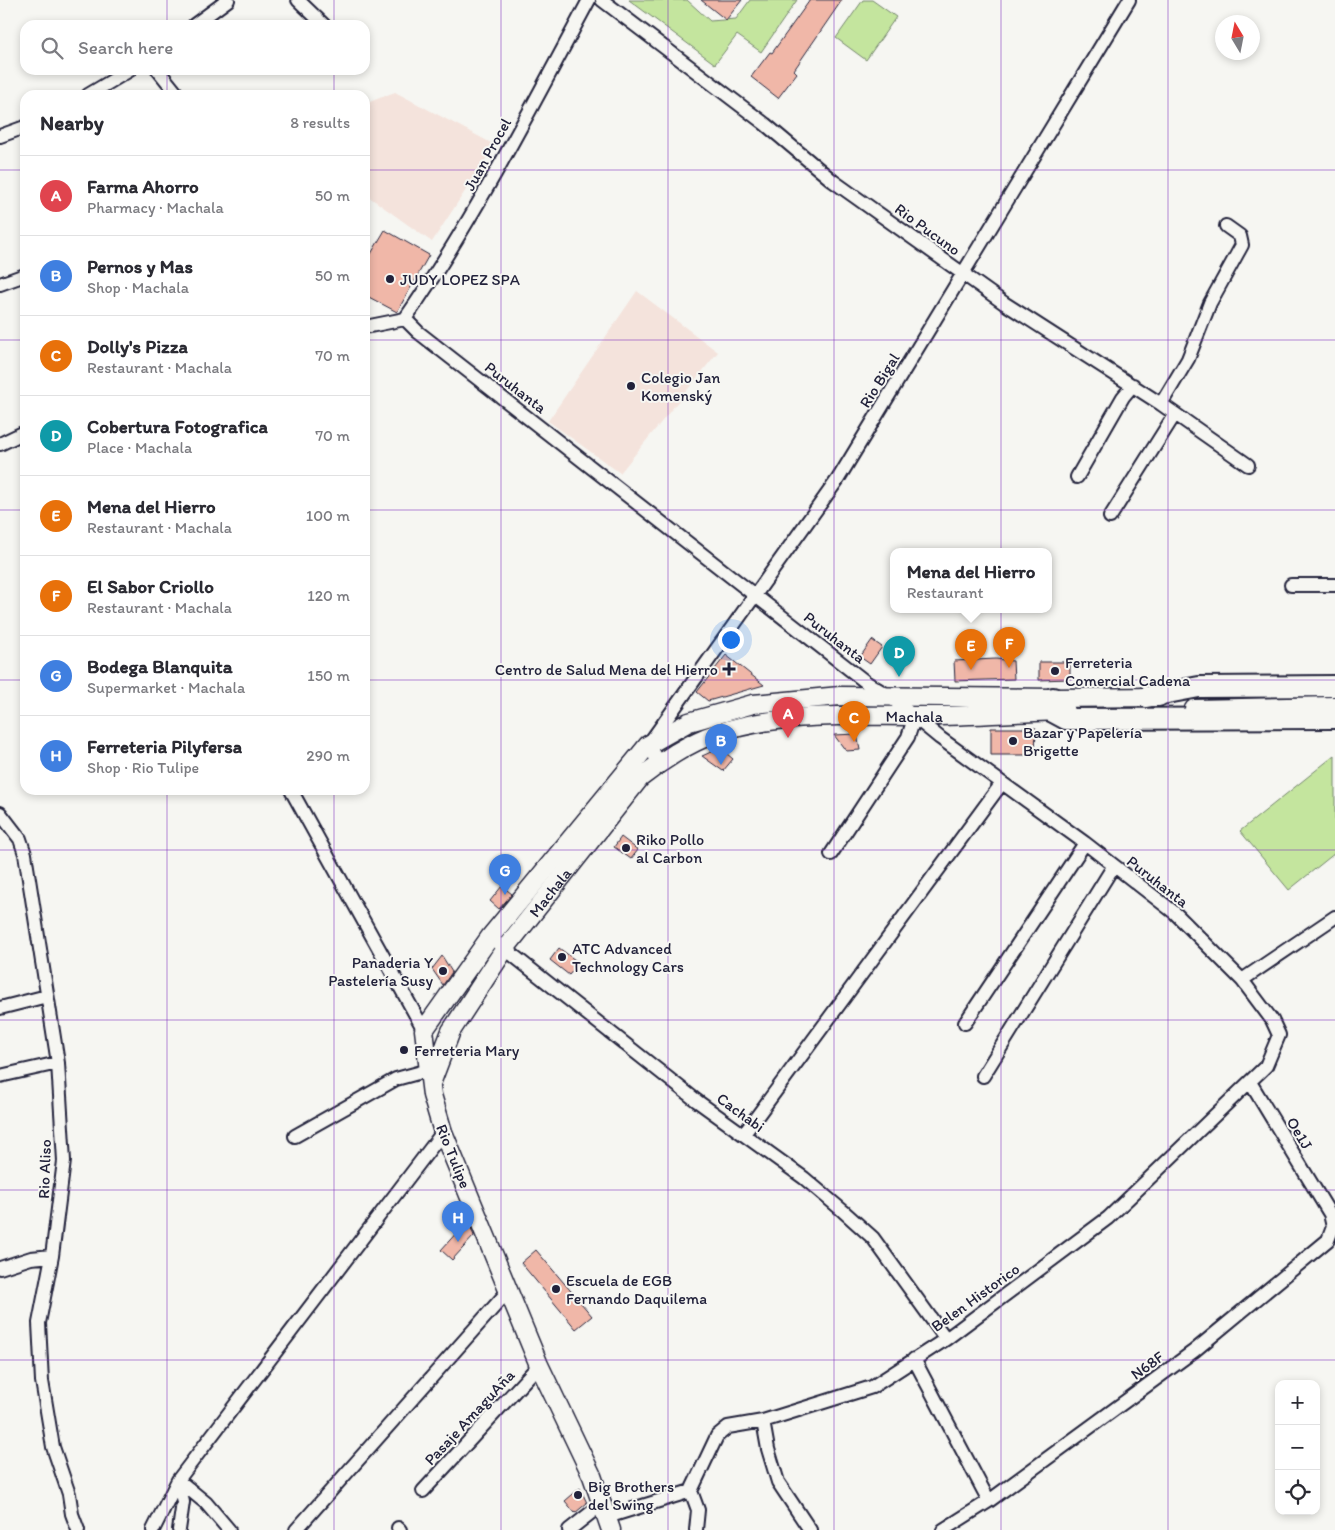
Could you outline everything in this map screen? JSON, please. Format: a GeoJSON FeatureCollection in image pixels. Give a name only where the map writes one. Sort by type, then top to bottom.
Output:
{"type":"FeatureCollection","features":[{"type":"Feature","properties":{"kind":"main road"},"geometry":{"type":"LineString","coordinates":[[1146,697],[1200,687],[1335,686]]}},
{"type":"Feature","properties":{"kind":"main road","name":"Machala"},"geometry":{"type":"LineString","coordinates":[[424,1030],[490,937],[648,745],[689,722],[753,704],[840,696],[888,696],[1053,705],[1335,706]]}},
{"type":"Feature","properties":{"kind":"main road","name":"Machala"},"geometry":{"type":"LineString","coordinates":[[430,1076],[451,1031],[504,950],[640,778],[659,764],[714,734],[782,718],[845,714],[915,716],[1146,697],[1335,696]]}},
{"type":"Feature","properties":{"kind":"main road"},"geometry":{"type":"LineString","coordinates":[[1053,705],[1060,717],[1076,719],[1335,718]]}},
{"type":"Feature","properties":{"kind":"main road","name":"Rio Tulipe"},"geometry":{"type":"LineString","coordinates":[[424,1030],[435,1110],[539,1365],[592,1476],[607,1517]]}},
{"type":"Feature","properties":{"kind":"street"},"geometry":{"type":"LineString","coordinates":[[201,20],[228,0]]}},
{"type":"Feature","properties":{"kind":"street"},"geometry":{"type":"LineString","coordinates":[[298,0],[319,20]]}},
{"type":"Feature","properties":{"kind":"street","name":"Juan Procel"},"geometry":{"type":"LineString","coordinates":[[405,319],[434,276],[499,167],[589,0]]}},
{"type":"Feature","properties":{"kind":"street","name":"Rio Pucuno"},"geometry":{"type":"LineString","coordinates":[[602,0],[765,124],[833,181],[963,275],[1161,404],[1248,465]]}},
{"type":"Feature","properties":{"kind":"street","name":"Rio Bigal"},"geometry":{"type":"LineString","coordinates":[[648,745],[757,595],[838,479],[1129,0]]}},
{"type":"Feature","properties":{"kind":"street"},"geometry":{"type":"LineString","coordinates":[[96,90],[122,75]]}},
{"type":"Feature","properties":{"kind":"street"},"geometry":{"type":"LineString","coordinates":[[162,75],[174,90]]}},
{"type":"Feature","properties":{"kind":"street"},"geometry":{"type":"LineString","coordinates":[[0,136],[20,133]]}},
{"type":"Feature","properties":{"kind":"street"},"geometry":{"type":"LineString","coordinates":[[1161,404],[1188,359],[1210,303],[1242,244],[1240,236],[1226,226]]}},
{"type":"Feature","properties":{"kind":"street"},"geometry":{"type":"LineString","coordinates":[[0,284],[20,277]]}},
{"type":"Feature","properties":{"kind":"street"},"geometry":{"type":"LineString","coordinates":[[370,326],[405,319]]}},
{"type":"Feature","properties":{"kind":"street","name":"Puruhanta"},"geometry":{"type":"LineString","coordinates":[[405,319],[418,332],[757,595],[867,683],[915,716],[940,738],[1085,843],[1113,867],[1175,913],[1242,980],[1272,1020],[1279,1035],[1278,1040]]}},
{"type":"Feature","properties":{"kind":"street"},"geometry":{"type":"LineString","coordinates":[[1077,477],[1123,397],[1133,386]]}},
{"type":"Feature","properties":{"kind":"street"},"geometry":{"type":"LineString","coordinates":[[1110,517],[1175,414]]}},
{"type":"Feature","properties":{"kind":"street"},"geometry":{"type":"LineString","coordinates":[[0,444],[20,434]]}},
{"type":"Feature","properties":{"kind":"street"},"geometry":{"type":"LineString","coordinates":[[1291,585],[1335,585]]}},
{"type":"Feature","properties":{"kind":"street"},"geometry":{"type":"LineString","coordinates":[[831,854],[908,737],[915,716]]}},
{"type":"Feature","properties":{"kind":"street"},"geometry":{"type":"LineString","coordinates":[[648,745],[659,764]]}},
{"type":"Feature","properties":{"kind":"street"},"geometry":{"type":"LineString","coordinates":[[744,1134],[1002,783]]}},
{"type":"Feature","properties":{"kind":"street","name":"Rio Tulipe"},"geometry":{"type":"LineString","coordinates":[[294,795],[424,1030]]}},
{"type":"Feature","properties":{"kind":"street","name":"Rio Aliso"},"geometry":{"type":"LineString","coordinates":[[0,813],[20,839],[25,854],[58,1063],[64,1161],[52,1256],[39,1323],[42,1381],[53,1447],[69,1494],[72,1514],[78,1530]]}},
{"type":"Feature","properties":{"kind":"street"},"geometry":{"type":"LineString","coordinates":[[965,1023],[1085,843]]}},
{"type":"Feature","properties":{"kind":"street"},"geometry":{"type":"LineString","coordinates":[[983,1076],[1113,867]]}},
{"type":"Feature","properties":{"kind":"street"},"geometry":{"type":"LineString","coordinates":[[1242,980],[1335,917]]}},
{"type":"Feature","properties":{"kind":"street","name":"Cachabi"},"geometry":{"type":"LineString","coordinates":[[490,937],[504,950],[804,1178],[873,1238],[946,1339]]}},
{"type":"Feature","properties":{"kind":"street"},"geometry":{"type":"LineString","coordinates":[[0,1008],[47,996]]}},
{"type":"Feature","properties":{"kind":"street","name":"Belen Historico"},"geometry":{"type":"LineString","coordinates":[[691,1491],[717,1436],[728,1427],[763,1421],[872,1387],[946,1339],[1108,1218],[1266,1066],[1278,1040]]}},
{"type":"Feature","properties":{"kind":"street"},"geometry":{"type":"LineString","coordinates":[[0,1076],[58,1063]]}},
{"type":"Feature","properties":{"kind":"street"},"geometry":{"type":"LineString","coordinates":[[296,1136],[396,1079],[430,1076]]}},
{"type":"Feature","properties":{"kind":"street","name":"Oe1J"},"geometry":{"type":"LineString","coordinates":[[1250,1082],[1322,1202]]}},
{"type":"Feature","properties":{"kind":"street"},"geometry":{"type":"LineString","coordinates":[[153,1530],[178,1480],[444,1132]]}},
{"type":"Feature","properties":{"kind":"street","name":"N68F"},"geometry":{"type":"LineString","coordinates":[[943,1530],[989,1501],[1194,1351],[1320,1248],[1331,1235],[1333,1227],[1330,1214],[1322,1202]]}},
{"type":"Feature","properties":{"kind":"street"},"geometry":{"type":"LineString","coordinates":[[0,1268],[31,1258],[52,1256]]}},
{"type":"Feature","properties":{"kind":"street"},"geometry":{"type":"LineString","coordinates":[[296,1530],[509,1290]]}},
{"type":"Feature","properties":{"kind":"street"},"geometry":{"type":"LineString","coordinates":[[914,1359],[989,1501]]}},
{"type":"Feature","properties":{"kind":"street","name":"Pasaje AmaguAña"},"geometry":{"type":"LineString","coordinates":[[423,1491],[539,1365]]}},
{"type":"Feature","properties":{"kind":"street"},"geometry":{"type":"LineString","coordinates":[[763,1421],[768,1449],[778,1482],[810,1530]]}},
{"type":"Feature","properties":{"kind":"street"},"geometry":{"type":"LineString","coordinates":[[178,1480],[183,1502],[178,1530]]}},
{"type":"Feature","properties":{"kind":"street"},"geometry":{"type":"LineString","coordinates":[[178,1480],[206,1503],[229,1530]]}},
{"type":"Feature","properties":{"kind":"street"},"geometry":{"type":"LineString","coordinates":[[569,1530],[691,1491],[698,1510],[696,1530]]}},
{"type":"Feature","properties":{"kind":"shaded area"},"geometry":{"type":"Polygon","coordinates":[[[395,92],[495,145],[432,242],[370,198],[370,102],[395,92]]]}},
{"type":"Feature","properties":{"kind":"shaded area","name":"Colegio Jan Komenský"},"geometry":{"type":"Polygon","coordinates":[[[637,291],[718,352],[620,473],[548,421],[637,291]]]}},
{"type":"Feature","properties":{"kind":"green space"},"geometry":{"type":"Polygon","coordinates":[[[629,0],[687,0],[710,21],[736,19],[750,0],[797,0],[761,52],[737,35],[715,64],[629,0]]]}},
{"type":"Feature","properties":{"kind":"green space"},"geometry":{"type":"Polygon","coordinates":[[[863,0],[872,0],[896,17],[866,60],[836,38],[863,0]]]}},
{"type":"Feature","properties":{"kind":"green space"},"geometry":{"type":"Polygon","coordinates":[[[1335,755],[1335,853],[1289,890],[1240,831],[1335,755]]]}},
{"type":"Feature","properties":{"kind":"building"},"geometry":{"type":"Polygon","coordinates":[[[701,0],[742,0],[726,20],[701,0]]]}},
{"type":"Feature","properties":{"kind":"building"},"geometry":{"type":"Polygon","coordinates":[[[810,0],[842,0],[794,70],[797,73],[778,98],[751,77],[770,52],[772,53],[810,0]]]}},
{"type":"Feature","properties":{"kind":"building","name":"JUDY LOPEZ SPA"},"geometry":{"type":"Polygon","coordinates":[[[385,230],[429,255],[397,312],[370,298],[370,256],[385,230]]]}},
{"type":"Feature","properties":{"kind":"building"},"geometry":{"type":"Polygon","coordinates":[[[872,640],[882,647],[870,664],[860,657],[872,640]]]}},
{"type":"Feature","properties":{"kind":"building","name":"Centro de Salud Mena del Hierro"},"geometry":{"type":"Polygon","coordinates":[[[726,655],[764,685],[708,701],[697,692],[726,655]]]}},
{"type":"Feature","properties":{"kind":"building"},"geometry":{"type":"Polygon","coordinates":[[[996,659],[1013,661],[1014,679],[955,681],[954,661],[996,659]]]}},
{"type":"Feature","properties":{"kind":"building"},"geometry":{"type":"Polygon","coordinates":[[[1039,662],[1070,662],[1070,679],[1039,680],[1039,662]]]}},
{"type":"Feature","properties":{"kind":"building","name":"Bazar y Papelería Brigette"},"geometry":{"type":"Polygon","coordinates":[[[991,728],[1036,728],[1035,755],[991,755],[991,728]]]}},
{"type":"Feature","properties":{"kind":"building"},"geometry":{"type":"Polygon","coordinates":[[[857,734],[860,750],[846,751],[834,735],[857,734]]]}},
{"type":"Feature","properties":{"kind":"building"},"geometry":{"type":"Polygon","coordinates":[[[720,748],[733,759],[723,771],[702,756],[720,748]]]}},
{"type":"Feature","properties":{"kind":"building","name":"Riko Pollo al Carbon"},"geometry":{"type":"Polygon","coordinates":[[[621,837],[638,850],[631,859],[614,847],[621,837]]]}},
{"type":"Feature","properties":{"kind":"building"},"geometry":{"type":"Polygon","coordinates":[[[502,886],[512,894],[499,909],[490,901],[502,886]]]}},
{"type":"Feature","properties":{"kind":"building","name":"ATC Advanced Technology Cars"},"geometry":{"type":"Polygon","coordinates":[[[559,948],[579,963],[569,975],[550,960],[559,948]]]}},
{"type":"Feature","properties":{"kind":"building","name":"Panaderia Y Pastelería Susy"},"geometry":{"type":"Polygon","coordinates":[[[442,956],[452,972],[443,985],[432,969],[442,956]]]}},
{"type":"Feature","properties":{"kind":"building"},"geometry":{"type":"Polygon","coordinates":[[[468,1220],[474,1236],[452,1260],[441,1250],[468,1220]]]}},
{"type":"Feature","properties":{"kind":"building","name":"Escuela de EGB Fernando Daquilema"},"geometry":{"type":"Polygon","coordinates":[[[536,1250],[592,1316],[576,1329],[521,1263],[536,1250]]]}},
{"type":"Feature","properties":{"kind":"building","name":"Big Brothers del Swing"},"geometry":{"type":"Polygon","coordinates":[[[580,1488],[587,1503],[575,1513],[565,1501],[580,1488]]]}},
{"type":"Feature","properties":{"kind":"place","name":"JUDY LOPEZ SPA"},"geometry":{"type":"Point","coordinates":[390,279]}},
{"type":"Feature","properties":{"kind":"place","name":"Colegio Jan Komenský"},"geometry":{"type":"Point","coordinates":[631,386]}},
{"type":"Feature","properties":{"kind":"place","name":"El Sabor Criollo"},"geometry":{"type":"Point","coordinates":[1009,668]}},
{"type":"Feature","properties":{"kind":"place","name":"Centro de Salud Mena del Hierro"},"geometry":{"type":"Point","coordinates":[729,669]}},
{"type":"Feature","properties":{"kind":"place","name":"Mena del Hierro"},"geometry":{"type":"Point","coordinates":[971,670]}},
{"type":"Feature","properties":{"kind":"place","name":"Ferreteria Comercial Cadena"},"geometry":{"type":"Point","coordinates":[1055,671]}},
{"type":"Feature","properties":{"kind":"place","name":"Cobertura Fotografica"},"geometry":{"type":"Point","coordinates":[899,677]}},
{"type":"Feature","properties":{"kind":"place","name":"Farma Ahorro"},"geometry":{"type":"Point","coordinates":[788,738]}},
{"type":"Feature","properties":{"kind":"place","name":"Bazar y Papelería Brigette"},"geometry":{"type":"Point","coordinates":[1013,741]}},
{"type":"Feature","properties":{"kind":"place","name":"Dolly's Pizza"},"geometry":{"type":"Point","coordinates":[854,742]}},
{"type":"Feature","properties":{"kind":"place","name":"Pernos y Mas"},"geometry":{"type":"Point","coordinates":[721,765]}},
{"type":"Feature","properties":{"kind":"place","name":"Riko Pollo al Carbon"},"geometry":{"type":"Point","coordinates":[626,848]}},
{"type":"Feature","properties":{"kind":"place","name":"Bodega Blanquita"},"geometry":{"type":"Point","coordinates":[505,895]}},
{"type":"Feature","properties":{"kind":"place","name":"ATC Advanced Technology Cars"},"geometry":{"type":"Point","coordinates":[562,957]}},
{"type":"Feature","properties":{"kind":"place","name":"Panaderia Y Pastelería Susy"},"geometry":{"type":"Point","coordinates":[443,971]}},
{"type":"Feature","properties":{"kind":"place","name":"Ferreteria Mary"},"geometry":{"type":"Point","coordinates":[404,1050]}},
{"type":"Feature","properties":{"kind":"place","name":"Ferreteria Pilyfersa"},"geometry":{"type":"Point","coordinates":[458,1242]}},
{"type":"Feature","properties":{"kind":"place","name":"Escuela de EGB Fernando Daquilema"},"geometry":{"type":"Point","coordinates":[556,1289]}},
{"type":"Feature","properties":{"kind":"place","name":"Big Brothers del Swing"},"geometry":{"type":"Point","coordinates":[578,1495]}}]}
